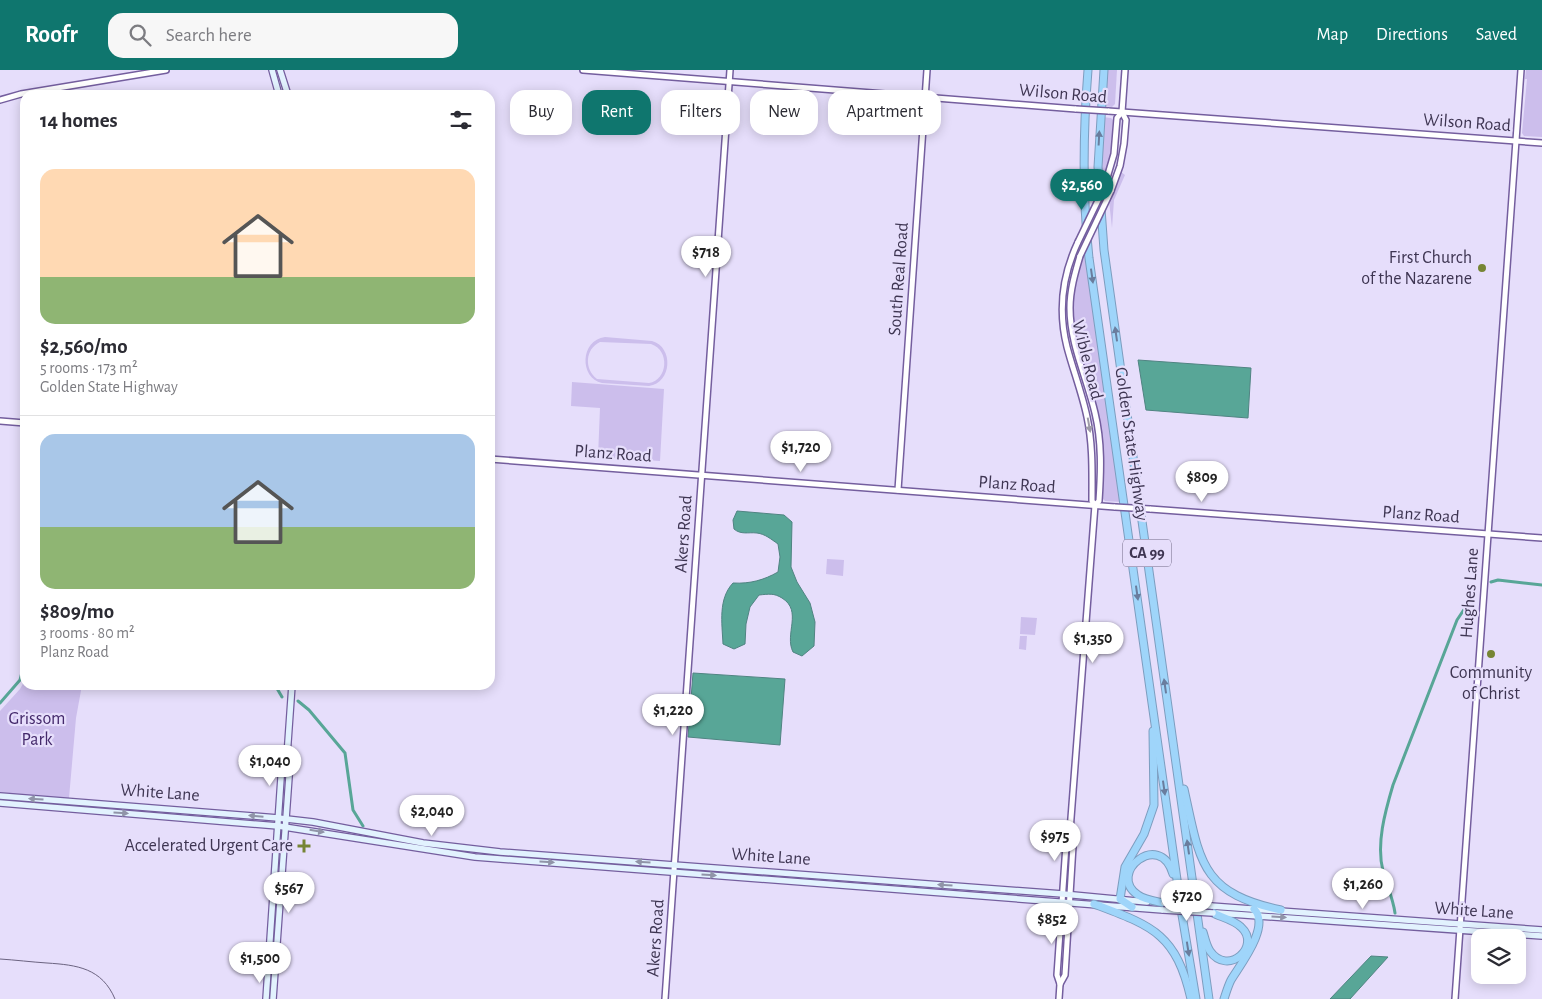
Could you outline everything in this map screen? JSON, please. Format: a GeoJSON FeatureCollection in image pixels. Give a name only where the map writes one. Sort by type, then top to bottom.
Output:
{"type":"FeatureCollection","features":[{"type":"Feature","properties":{"kind":"highway","name":"Golden State Highway"},"geometry":{"type":"LineString","coordinates":[[1088,70],[1083,160],[1088,250],[1182,915],[1196,999]]}},
{"type":"Feature","properties":{"kind":"highway","name":"Golden State Highway"},"geometry":{"type":"LineString","coordinates":[[1104,70],[1098,167],[1101,227],[1209,999]]}},
{"type":"Feature","properties":{"kind":"highway"},"geometry":{"type":"LineString","coordinates":[[1132,907],[1120,899],[1125,867],[1144,834],[1154,805],[1153,706]]}},
{"type":"Feature","properties":{"kind":"highway"},"geometry":{"type":"LineString","coordinates":[[1172,738],[1202,863],[1215,879],[1235,895],[1259,906],[1281,910]]}},
{"type":"Feature","properties":{"kind":"highway"},"geometry":{"type":"LineString","coordinates":[[1163,906],[1136,894],[1131,886],[1130,868],[1142,857],[1158,856],[1168,863],[1173,872],[1182,915]]}},
{"type":"Feature","properties":{"kind":"highway"},"geometry":{"type":"LineString","coordinates":[[1196,902],[1210,952],[1217,958],[1225,960],[1233,960],[1240,957],[1247,945],[1244,931],[1234,922],[1212,910]]}},
{"type":"Feature","properties":{"kind":"highway"},"geometry":{"type":"LineString","coordinates":[[1094,904],[1138,921],[1158,934],[1170,946],[1179,961],[1191,999]]}},
{"type":"Feature","properties":{"kind":"highway"},"geometry":{"type":"LineString","coordinates":[[1224,999],[1231,980],[1254,943],[1259,916],[1254,909]]}},
{"type":"Feature","properties":{"kind":"main road"},"geometry":{"type":"LineString","coordinates":[[272,70],[278,90]]}},
{"type":"Feature","properties":{"kind":"main road"},"geometry":{"type":"LineString","coordinates":[[280,70],[286,90]]}},
{"type":"Feature","properties":{"kind":"main road"},"geometry":{"type":"LineString","coordinates":[[266,999],[280,906],[290,763],[287,756],[292,690]]}},
{"type":"Feature","properties":{"kind":"main road"},"geometry":{"type":"LineString","coordinates":[[273,999],[271,933],[282,763],[287,756]]}},
{"type":"Feature","properties":{"kind":"main road","name":"White Lane"},"geometry":{"type":"LineString","coordinates":[[1,796],[278,818],[313,822],[455,848],[500,852],[1066,894],[1259,916],[1460,928],[1542,930]]}},
{"type":"Feature","properties":{"kind":"main road","name":"White Lane"},"geometry":{"type":"LineString","coordinates":[[0,803],[278,826],[419,849],[500,859],[1132,907],[1163,906]]}},
{"type":"Feature","properties":{"kind":"main road"},"geometry":{"type":"LineString","coordinates":[[206,819],[209,816],[231,814]]}},
{"type":"Feature","properties":{"kind":"main road"},"geometry":{"type":"LineString","coordinates":[[338,835],[343,832],[363,836],[371,833]]}},
{"type":"Feature","properties":{"kind":"main road"},"geometry":{"type":"LineString","coordinates":[[419,849],[422,847],[445,850],[455,848]]}},
{"type":"Feature","properties":{"kind":"main road"},"geometry":{"type":"LineString","coordinates":[[461,855],[469,853],[496,855],[500,852]]}},
{"type":"Feature","properties":{"kind":"main road"},"geometry":{"type":"LineString","coordinates":[[500,859],[507,856],[531,854]]}},
{"type":"Feature","properties":{"kind":"main road"},"geometry":{"type":"LineString","coordinates":[[275,873],[276,900],[280,906]]}},
{"type":"Feature","properties":{"kind":"main road"},"geometry":{"type":"LineString","coordinates":[[818,883],[844,882],[850,878]]}},
{"type":"Feature","properties":{"kind":"main road"},"geometry":{"type":"LineString","coordinates":[[849,885],[885,881]]}},
{"type":"Feature","properties":{"kind":"main road"},"geometry":{"type":"LineString","coordinates":[[887,888],[916,883]]}},
{"type":"Feature","properties":{"kind":"main road"},"geometry":{"type":"LineString","coordinates":[[962,894],[989,893],[996,889]]}},
{"type":"Feature","properties":{"kind":"main road","name":"White Lane"},"geometry":{"type":"LineString","coordinates":[[1212,910],[1281,910],[1361,916],[1542,936]]}},
{"type":"Feature","properties":{"kind":"main road"},"geometry":{"type":"LineString","coordinates":[[1324,920],[1330,918],[1357,919],[1361,916]]}},
{"type":"Feature","properties":{"kind":"main road"},"geometry":{"type":"LineString","coordinates":[[1361,923],[1365,920],[1379,921],[1384,918]]}},
{"type":"Feature","properties":{"kind":"street"},"geometry":{"type":"LineString","coordinates":[[45,90],[166,70]]}},
{"type":"Feature","properties":{"kind":"street","name":"Wilson Road"},"geometry":{"type":"LineString","coordinates":[[583,70],[834,90]]}},
{"type":"Feature","properties":{"kind":"street","name":"Akers Road"},"geometry":{"type":"LineString","coordinates":[[665,999],[730,70]]}},
{"type":"Feature","properties":{"kind":"street","name":"South Real Road"},"geometry":{"type":"LineString","coordinates":[[927,90],[928,70]]}},
{"type":"Feature","properties":{"kind":"street","name":"Wible Road"},"geometry":{"type":"LineString","coordinates":[[1095,505],[1099,501],[1101,468],[1099,434],[1092,400],[1075,346],[1070,318],[1072,289],[1080,256],[1111,191],[1120,166],[1126,120],[1122,112],[1125,70]]}},
{"type":"Feature","properties":{"kind":"street","name":"Hughes Lane"},"geometry":{"type":"LineString","coordinates":[[1455,999],[1521,70]]}},
{"type":"Feature","properties":{"kind":"street"},"geometry":{"type":"LineString","coordinates":[[0,100],[20,94]]}},
{"type":"Feature","properties":{"kind":"street","name":"Wilson Road"},"geometry":{"type":"LineString","coordinates":[[941,98],[1542,143]]}},
{"type":"Feature","properties":{"kind":"street","name":"Wible Road"},"geometry":{"type":"LineString","coordinates":[[1060,984],[1065,975],[1066,845],[1070,837],[1095,505],[1092,500],[1090,430],[1084,403],[1067,348],[1062,319],[1062,298],[1066,275],[1078,242],[1104,188],[1114,154],[1117,118],[1122,112]]}},
{"type":"Feature","properties":{"kind":"street","name":"South Real Road"},"geometry":{"type":"LineString","coordinates":[[898,490],[923,135]]}},
{"type":"Feature","properties":{"kind":"street"},"geometry":{"type":"LineString","coordinates":[[0,421],[20,423]]}},
{"type":"Feature","properties":{"kind":"street","name":"Planz Road"},"geometry":{"type":"LineString","coordinates":[[495,459],[1542,538]]}},
{"type":"Feature","properties":{"kind":"street","name":"Wible Road"},"geometry":{"type":"LineString","coordinates":[[1059,999],[1060,984],[1057,975],[1060,931],[1066,902]]}},
{"type":"Feature","properties":{"kind":"street"},"geometry":{"type":"LineString","coordinates":[[1060,931],[1062,943],[1066,947]]}},
{"type":"Feature","properties":{"kind":"green space"},"geometry":{"type":"Polygon","coordinates":[[[1107,70],[1117,70],[1115,104],[1112,107],[1104,106],[1107,70]]]}},
{"type":"Feature","properties":{"kind":"green space"},"geometry":{"type":"Polygon","coordinates":[[[1526,70],[1542,70],[1542,137],[1524,136],[1522,133],[1527,79],[1525,79],[1526,70]]]}},
{"type":"Feature","properties":{"kind":"green space"},"geometry":{"type":"Polygon","coordinates":[[[1102,117],[1113,120],[1110,157],[1103,178],[1101,178],[1102,117]]]}},
{"type":"Feature","properties":{"kind":"green space"},"geometry":{"type":"Polygon","coordinates":[[[1121,172],[1125,175],[1114,200],[1112,228],[1109,201],[1121,172]]]}},
{"type":"Feature","properties":{"kind":"green space"},"geometry":{"type":"Polygon","coordinates":[[[1085,252],[1121,502],[1105,501],[1101,497],[1103,456],[1101,432],[1077,342],[1073,298],[1076,275],[1085,252]]]}},
{"type":"Feature","properties":{"kind":"green space"},"geometry":{"type":"Polygon","coordinates":[[[605,337],[652,341],[664,350],[667,357],[666,372],[662,379],[649,386],[602,383],[594,380],[586,367],[586,359],[591,345],[605,337]],[[600,342],[591,349],[588,365],[597,379],[649,383],[655,381],[663,371],[664,358],[657,347],[651,344],[600,342]]]}},
{"type":"Feature","properties":{"kind":"green space"},"geometry":{"type":"Polygon","coordinates":[[[572,382],[664,389],[660,461],[598,457],[600,408],[571,406],[572,382]]]}},
{"type":"Feature","properties":{"kind":"green space"},"geometry":{"type":"Polygon","coordinates":[[[827,559],[844,560],[843,576],[826,574],[827,559]]]}},
{"type":"Feature","properties":{"kind":"green space"},"geometry":{"type":"Polygon","coordinates":[[[1021,617],[1037,618],[1035,635],[1020,634],[1021,617]]]}},
{"type":"Feature","properties":{"kind":"green space"},"geometry":{"type":"Polygon","coordinates":[[[1020,636],[1027,636],[1026,650],[1019,649],[1020,636]]]}},
{"type":"Feature","properties":{"kind":"green space","name":"Grissom Park"},"geometry":{"type":"Polygon","coordinates":[[[20,689],[81,690],[76,718],[69,798],[0,793],[0,711],[20,689]]]}},
{"type":"Feature","properties":{"kind":"shaded area"},"geometry":{"type":"Polygon","coordinates":[[[1138,360],[1251,368],[1248,418],[1146,410],[1138,360]]]}},
{"type":"Feature","properties":{"kind":"shaded area"},"geometry":{"type":"Polygon","coordinates":[[[737,511],[784,515],[792,522],[791,567],[797,582],[810,603],[815,622],[814,646],[802,656],[793,652],[791,645],[792,616],[788,603],[782,598],[769,594],[759,595],[750,607],[746,624],[745,644],[734,649],[723,644],[722,612],[728,589],[733,583],[757,581],[778,572],[780,557],[778,544],[768,537],[763,534],[739,532],[734,529],[733,520],[737,511]]]}},
{"type":"Feature","properties":{"kind":"shaded area"},"geometry":{"type":"Polygon","coordinates":[[[693,673],[785,679],[780,745],[688,737],[693,673]]]}},
{"type":"Feature","properties":{"kind":"shaded area"},"geometry":{"type":"Polygon","coordinates":[[[1371,956],[1388,957],[1350,999],[1330,999],[1371,956]]]}},
{"type":"Feature","properties":{"kind":"waterway"},"geometry":{"type":"LineString","coordinates":[[1491,582],[1498,580],[1542,585]]}},
{"type":"Feature","properties":{"kind":"waterway"},"geometry":{"type":"LineString","coordinates":[[1395,913],[1383,871],[1380,850],[1387,806],[1393,785],[1457,620],[1475,593]]}},
{"type":"Feature","properties":{"kind":"waterway"},"geometry":{"type":"LineString","coordinates":[[0,703],[20,680]]}},
{"type":"Feature","properties":{"kind":"waterway"},"geometry":{"type":"LineString","coordinates":[[278,690],[282,697]]}},
{"type":"Feature","properties":{"kind":"waterway"},"geometry":{"type":"LineString","coordinates":[[298,701],[309,710],[345,753],[353,810],[363,826]]}},
{"type":"Feature","properties":{"kind":"railway"},"geometry":{"type":"LineString","coordinates":[[0,959],[68,965],[87,970],[103,981],[115,999]]}},
{"type":"Feature","properties":{"kind":"place","name":"First Church of the Nazarene"},"geometry":{"type":"Point","coordinates":[1482,268]}},
{"type":"Feature","properties":{"kind":"place","name":"Community of Christ"},"geometry":{"type":"Point","coordinates":[1491,654]}},
{"type":"Feature","properties":{"kind":"place","name":"Accelerated Urgent Care"},"geometry":{"type":"Point","coordinates":[304,846]}}]}
